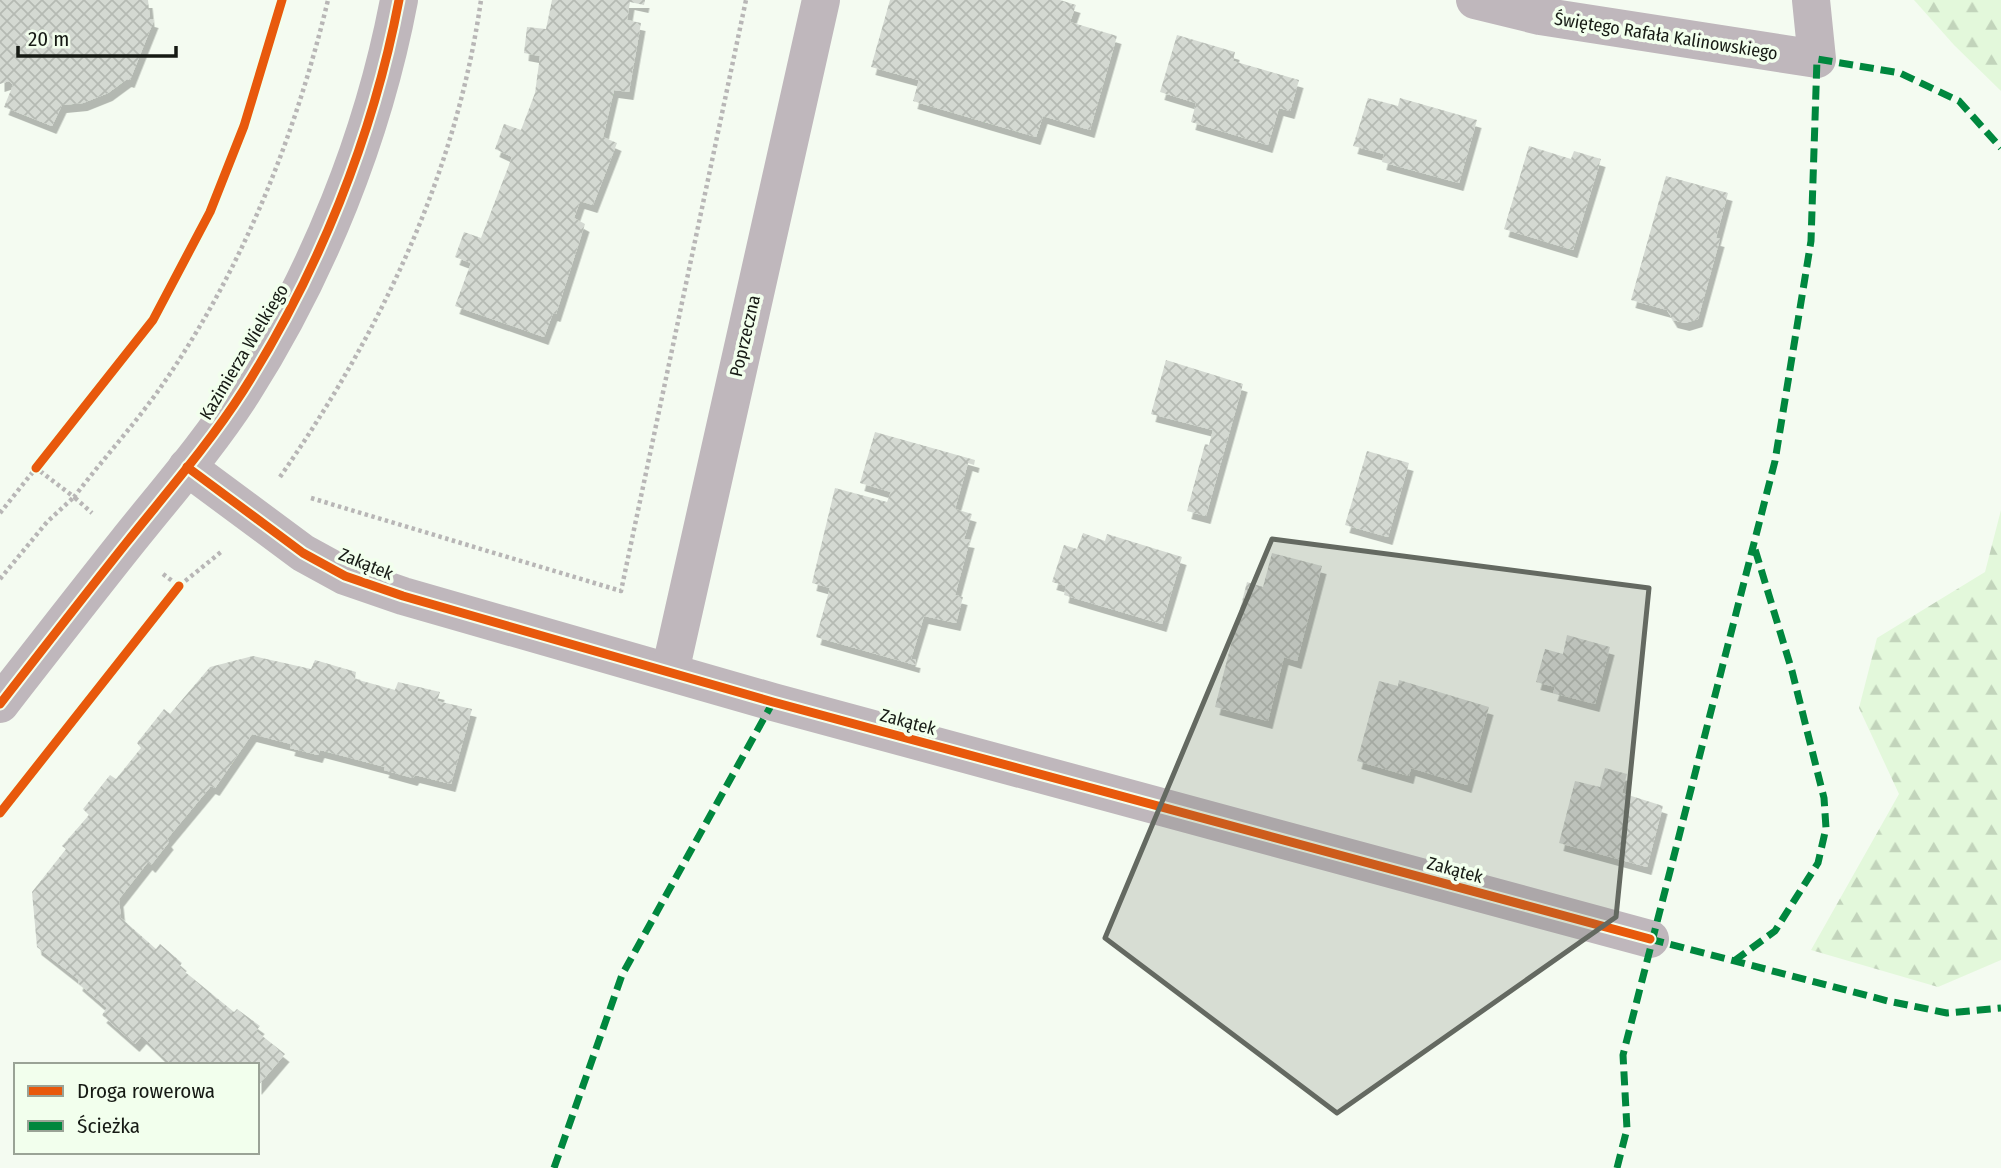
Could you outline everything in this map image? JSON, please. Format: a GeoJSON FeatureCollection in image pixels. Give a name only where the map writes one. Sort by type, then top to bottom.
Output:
{"type":"FeatureCollection","features":[{"type":"Feature","properties":{"kind":"street","name":"Kazimierza Wielkiego"},"geometry":{"type":"LineString","coordinates":[[0,704],[187,467],[265,355],[321,246],[354,164],[399,0]]}},
{"type":"Feature","properties":{"kind":"street","name":"Poprzeczna"},"geometry":{"type":"LineString","coordinates":[[670,672],[821,0]]}},
{"type":"Feature","properties":{"kind":"street","name":"Świętego Rafała Kalinowskiego"},"geometry":{"type":"LineString","coordinates":[[1475,0],[1540,16],[1817,59],[1811,0]]}},
{"type":"Feature","properties":{"kind":"street","name":"Zakątek"},"geometry":{"type":"LineString","coordinates":[[187,467],[303,553],[345,576],[403,596],[670,672],[1650,939]]}},
{"type":"Feature","properties":{"kind":"path"},"geometry":{"type":"LineString","coordinates":[[36,468],[74,497],[162,384],[215,300],[249,234],[285,147],[313,62],[328,0]]}},
{"type":"Feature","properties":{"kind":"path"},"geometry":{"type":"LineString","coordinates":[[300,495],[621,591],[746,0]]}},
{"type":"Feature","properties":{"kind":"path"},"geometry":{"type":"LineString","coordinates":[[0,513],[44,457]]}},
{"type":"Feature","properties":{"kind":"path"},"geometry":{"type":"LineString","coordinates":[[170,597],[178,586]]}},
{"type":"Feature","properties":{"kind":"highlighted area"},"geometry":{"type":"Polygon","coordinates":[[[1272,539],[1649,588],[1616,917],[1337,1113],[1105,938],[1272,539]]]}},
{"type":"Feature","properties":{"kind":"green space"},"geometry":{"type":"Polygon","coordinates":[[[1914,0],[2001,0],[2001,91],[1954,45],[1914,0]]]}},
{"type":"Feature","properties":{"kind":"green space"},"geometry":{"type":"Polygon","coordinates":[[[2001,510],[2001,960],[1938,987],[1811,950],[1899,794],[1859,708],[1877,638],[1985,572],[2001,510]]]}},
{"type":"Feature","properties":{"kind":"building"},"geometry":{"type":"Polygon","coordinates":[[[0,0],[148,0],[150,19],[154,20],[130,80],[127,79],[108,93],[83,103],[62,105],[52,126],[4,107],[13,85],[9,81],[0,84],[0,0]]]}},
{"type":"Feature","properties":{"kind":"building"},"geometry":{"type":"Polygon","coordinates":[[[552,0],[645,0],[644,5],[630,2],[627,20],[641,23],[629,92],[614,90],[603,137],[617,143],[593,205],[580,201],[574,218],[585,224],[556,314],[553,313],[544,337],[455,306],[471,263],[455,257],[464,232],[481,238],[512,157],[495,149],[504,124],[521,130],[535,93],[540,56],[524,53],[527,27],[546,29],[552,0]]]}},
{"type":"Feature","properties":{"kind":"building"},"geometry":{"type":"Polygon","coordinates":[[[890,0],[1060,0],[1076,5],[1070,22],[1117,36],[1090,130],[1043,116],[1036,137],[913,101],[919,80],[871,67],[890,0]]]}},
{"type":"Feature","properties":{"kind":"building"},"geometry":{"type":"Polygon","coordinates":[[[1177,35],[1235,52],[1233,61],[1299,80],[1290,111],[1279,108],[1268,145],[1191,122],[1196,103],[1160,92],[1177,35]]]}},
{"type":"Feature","properties":{"kind":"building"},"geometry":{"type":"Polygon","coordinates":[[[1368,98],[1398,106],[1400,98],[1477,120],[1459,183],[1382,162],[1384,154],[1353,146],[1368,98]]]}},
{"type":"Feature","properties":{"kind":"building"},"geometry":{"type":"Polygon","coordinates":[[[1529,146],[1571,159],[1574,151],[1601,159],[1573,250],[1504,229],[1529,146]]]}},
{"type":"Feature","properties":{"kind":"building"},"geometry":{"type":"Polygon","coordinates":[[[1666,176],[1728,193],[1716,238],[1720,239],[1698,319],[1685,323],[1673,320],[1667,310],[1631,300],[1666,176]]]}},
{"type":"Feature","properties":{"kind":"building"},"geometry":{"type":"Polygon","coordinates":[[[1166,360],[1243,384],[1206,516],[1187,511],[1205,444],[1209,445],[1213,430],[1151,414],[1166,360]]]}},
{"type":"Feature","properties":{"kind":"building"},"geometry":{"type":"Polygon","coordinates":[[[875,432],[975,460],[974,465],[968,463],[955,509],[972,514],[964,539],[970,540],[955,595],[963,597],[956,623],[924,616],[911,659],[916,660],[915,665],[816,637],[830,588],[812,583],[835,488],[887,502],[891,492],[860,483],[875,432]]]}},
{"type":"Feature","properties":{"kind":"building"},"geometry":{"type":"Polygon","coordinates":[[[1367,451],[1409,463],[1388,537],[1345,525],[1367,451]]]}},
{"type":"Feature","properties":{"kind":"building"},"geometry":{"type":"Polygon","coordinates":[[[1083,533],[1105,541],[1107,534],[1182,557],[1162,624],[1064,595],[1066,586],[1052,582],[1064,545],[1077,549],[1083,533]]]}},
{"type":"Feature","properties":{"kind":"building"},"geometry":{"type":"Polygon","coordinates":[[[1272,553],[1322,566],[1297,661],[1284,657],[1268,721],[1215,707],[1247,582],[1263,587],[1272,553]]]}},
{"type":"Feature","properties":{"kind":"building"},"geometry":{"type":"Polygon","coordinates":[[[1567,635],[1610,647],[1595,704],[1553,693],[1555,687],[1536,682],[1545,649],[1563,654],[1567,635]]]}},
{"type":"Feature","properties":{"kind":"building"},"geometry":{"type":"Polygon","coordinates":[[[253,656],[311,669],[315,660],[356,672],[355,679],[395,690],[398,682],[440,692],[437,701],[472,709],[451,784],[415,775],[413,778],[384,770],[385,767],[320,750],[318,755],[290,748],[291,744],[252,734],[215,788],[211,786],[167,839],[169,842],[151,865],[148,862],[119,899],[121,918],[156,949],[160,944],[182,963],[179,967],[234,1012],[237,1009],[260,1026],[256,1031],[285,1054],[259,1085],[259,1063],[170,1063],[142,1036],[135,1044],[102,1015],[107,1008],[78,983],[79,980],[37,947],[32,892],[66,849],[62,846],[89,815],[83,809],[110,775],[116,779],[141,748],[137,743],[164,709],[170,714],[210,667],[253,656]]]}},
{"type":"Feature","properties":{"kind":"building"},"geometry":{"type":"Polygon","coordinates":[[[1399,680],[1489,707],[1467,785],[1411,768],[1409,776],[1357,761],[1379,681],[1398,686],[1399,680]]]}},
{"type":"Feature","properties":{"kind":"building"},"geometry":{"type":"Polygon","coordinates":[[[1605,768],[1627,774],[1622,793],[1663,806],[1647,867],[1559,843],[1575,781],[1600,787],[1605,768]]]}},
{"type":"Feature","properties":{"kind":"marked path"},"geometry":{"type":"LineString","coordinates":[[1617,1168],[1627,1129],[1623,1055],[1775,461],[1811,241],[1817,59],[1900,73],[1959,101],[2001,148]]}},
{"type":"Feature","properties":{"kind":"marked path"},"geometry":{"type":"LineString","coordinates":[[1734,961],[1775,931],[1818,863],[1826,828],[1824,798],[1792,671],[1754,546]]}},
{"type":"Feature","properties":{"kind":"marked path"},"geometry":{"type":"LineString","coordinates":[[554,1168],[622,975],[773,702]]}},
{"type":"Feature","properties":{"kind":"marked path"},"geometry":{"type":"LineString","coordinates":[[1650,939],[1888,1001],[1947,1013],[2001,1008]]}},
{"type":"Feature","properties":{"kind":"cycle path"},"geometry":{"type":"LineString","coordinates":[[36,468],[153,320],[210,212],[244,126],[282,0]]}},
{"type":"Feature","properties":{"kind":"cycle path"},"geometry":{"type":"LineString","coordinates":[[0,704],[202,449],[230,411],[270,346],[318,252],[358,153],[388,51],[399,0]]}},
{"type":"Feature","properties":{"kind":"cycle path"},"geometry":{"type":"LineString","coordinates":[[187,467],[303,553],[345,576],[403,596],[773,702],[1650,939]]}},
{"type":"Feature","properties":{"kind":"cycle path"},"geometry":{"type":"LineString","coordinates":[[0,813],[179,586]]}}]}
